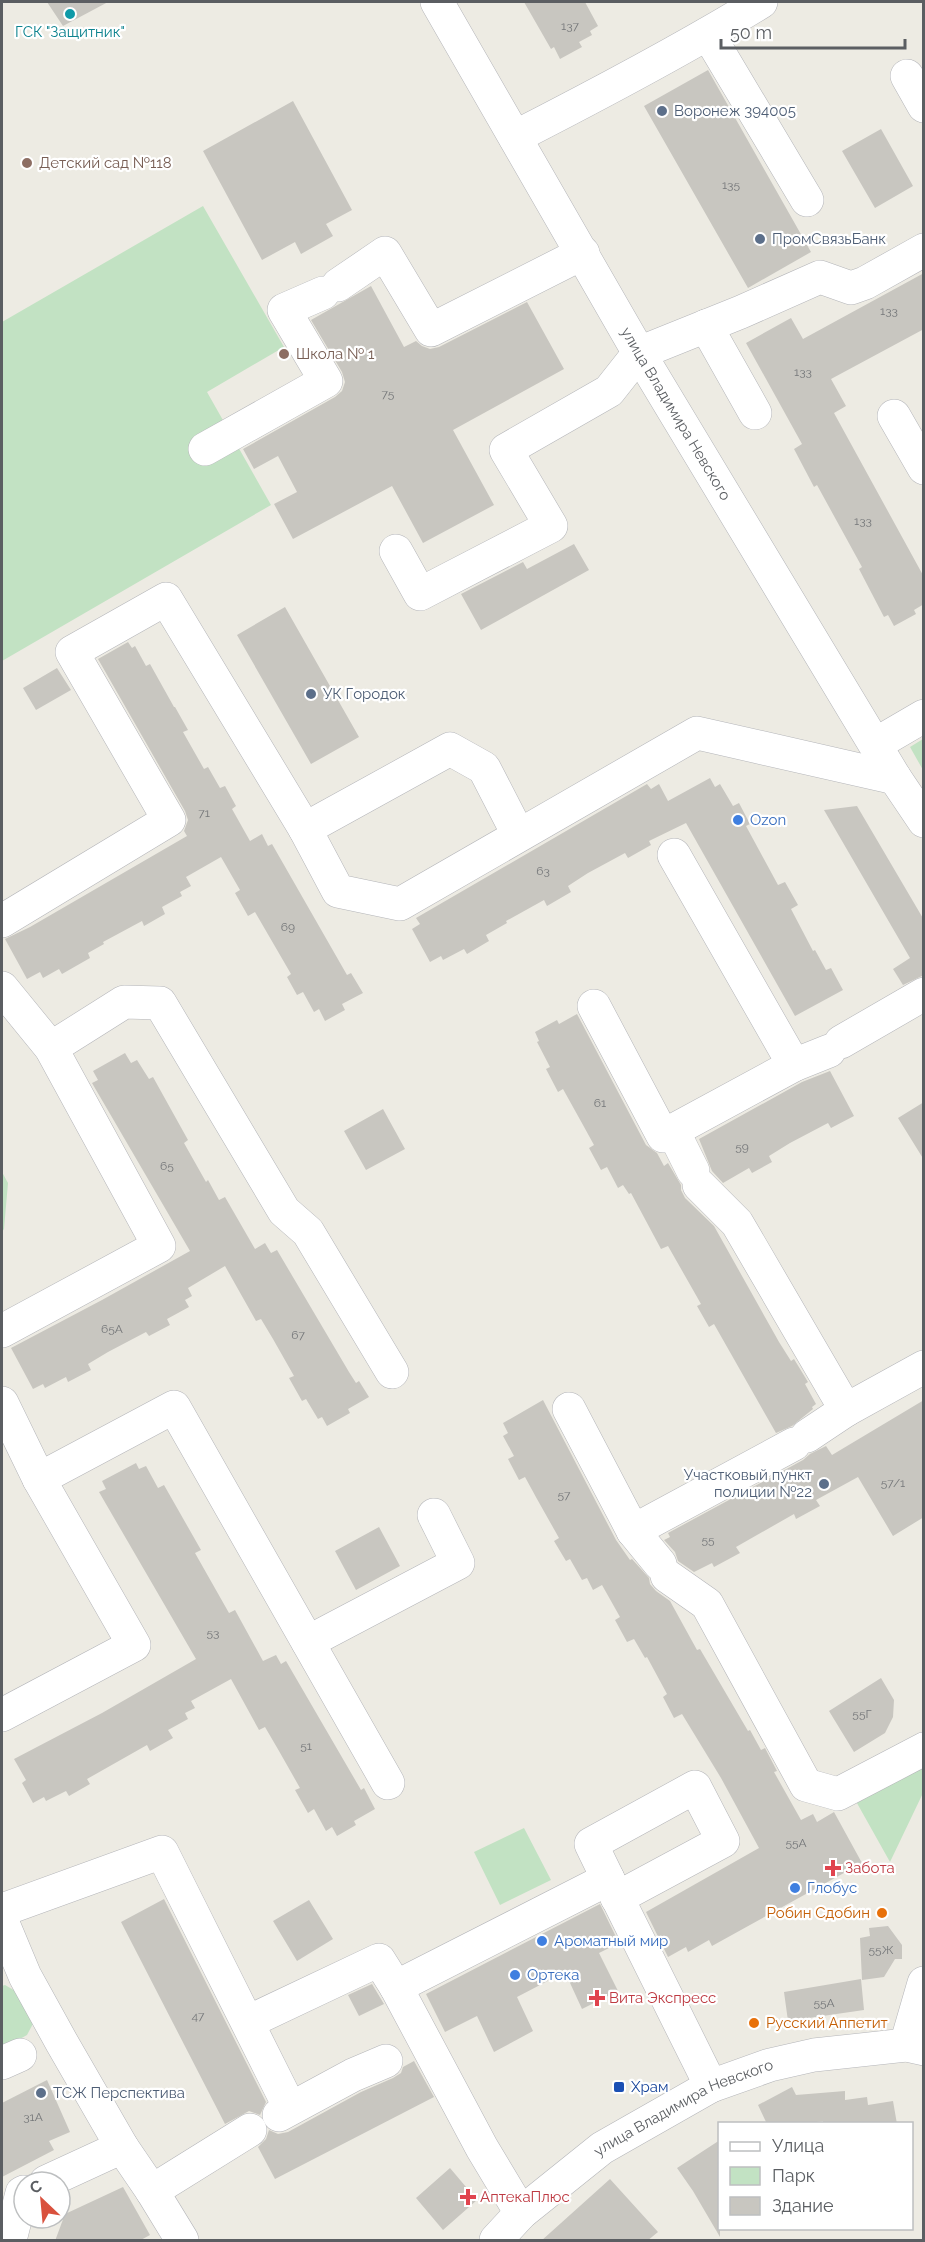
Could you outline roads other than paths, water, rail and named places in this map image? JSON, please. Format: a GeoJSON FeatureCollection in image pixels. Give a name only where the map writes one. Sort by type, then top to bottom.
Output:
{"type":"FeatureCollection","features":[{"type":"Feature","properties":{"kind":"street","name":"улица Владимира Невского"},"geometry":{"type":"LineString","coordinates":[[437,2],[639,353],[895,778],[924,821]]}},
{"type":"Feature","properties":{"kind":"street"},"geometry":{"type":"LineString","coordinates":[[515,137],[614,86],[761,2]]}},
{"type":"Feature","properties":{"kind":"street"},"geometry":{"type":"LineString","coordinates":[[708,34],[807,200]]}},
{"type":"Feature","properties":{"kind":"street"},"geometry":{"type":"LineString","coordinates":[[907,76],[924,106]]}},
{"type":"Feature","properties":{"kind":"street"},"geometry":{"type":"LineString","coordinates":[[396,551],[420,594],[551,526],[506,450],[609,391],[639,353],[820,277],[851,288],[865,283],[924,250]]}},
{"type":"Feature","properties":{"kind":"street"},"geometry":{"type":"LineString","coordinates":[[205,449],[326,381],[284,310],[330,289],[386,253],[431,330],[583,253]]}},
{"type":"Feature","properties":{"kind":"street"},"geometry":{"type":"LineString","coordinates":[[706,326],[755,413]]}},
{"type":"Feature","properties":{"kind":"street"},"geometry":{"type":"LineString","coordinates":[[894,416],[924,468]]}},
{"type":"Feature","properties":{"kind":"street"},"geometry":{"type":"LineString","coordinates":[[2,921],[169,820],[72,652],[166,599],[338,891],[400,904],[697,733],[895,778]]}},
{"type":"Feature","properties":{"kind":"street"},"geometry":{"type":"LineString","coordinates":[[876,744],[924,716]]}},
{"type":"Feature","properties":{"kind":"street"},"geometry":{"type":"LineString","coordinates":[[304,830],[450,749],[484,768],[518,834]]}},
{"type":"Feature","properties":{"kind":"street"},"geometry":{"type":"LineString","coordinates":[[674,855],[794,1065]]}},
{"type":"Feature","properties":{"kind":"street"},"geometry":{"type":"LineString","coordinates":[[2,988],[51,1048],[159,1246],[2,1331]]}},
{"type":"Feature","properties":{"kind":"street"},"geometry":{"type":"LineString","coordinates":[[594,1006],[663,1136],[794,1065],[835,1046],[924,994]]}},
{"type":"Feature","properties":{"kind":"street"},"geometry":{"type":"LineString","coordinates":[[51,1048],[124,1002],[160,1003],[284,1211],[308,1232],[392,1372]]}},
{"type":"Feature","properties":{"kind":"street"},"geometry":{"type":"LineString","coordinates":[[674,1131],[696,1178],[737,1223],[846,1410]]}},
{"type":"Feature","properties":{"kind":"street"},"geometry":{"type":"LineString","coordinates":[[633,1531],[801,1440],[846,1410],[924,1367]]}},
{"type":"Feature","properties":{"kind":"street"},"geometry":{"type":"LineString","coordinates":[[2,1403],[39,1479],[134,1645],[2,1715]]}},
{"type":"Feature","properties":{"kind":"street"},"geometry":{"type":"LineString","coordinates":[[39,1479],[174,1407],[388,1783]]}},
{"type":"Feature","properties":{"kind":"street"},"geometry":{"type":"LineString","coordinates":[[569,1409],[633,1531],[663,1570],[707,1604],[806,1785],[838,1794],[924,1749]]}},
{"type":"Feature","properties":{"kind":"street"},"geometry":{"type":"LineString","coordinates":[[308,1642],[458,1563],[434,1515]]}},
{"type":"Feature","properties":{"kind":"street"},"geometry":{"type":"LineString","coordinates":[[396,1987],[613,1889],[723,1840],[696,1787],[586,1836],[613,1889],[711,2086]]}},
{"type":"Feature","properties":{"kind":"street"},"geometry":{"type":"LineString","coordinates":[[2,1910],[162,1852],[248,2022],[284,2112],[386,2061]]}},
{"type":"Feature","properties":{"kind":"street"},"geometry":{"type":"LineString","coordinates":[[2,1921],[13,1974],[182,2241]]}},
{"type":"Feature","properties":{"kind":"street"},"geometry":{"type":"LineString","coordinates":[[248,2022],[379,1960],[520,2213]]}},
{"type":"Feature","properties":{"kind":"street","name":"улица Владимира Невского"},"geometry":{"type":"LineString","coordinates":[[496,2241],[520,2213],[602,2148],[711,2086],[770,2065],[814,2055],[915,2047],[924,1983]]}},
{"type":"Feature","properties":{"kind":"street"},"geometry":{"type":"LineString","coordinates":[[152,2191],[250,2130]]}},
{"type":"Feature","properties":{"kind":"street"},"geometry":{"type":"LineString","coordinates":[[72,2170],[122,2147]]}},
{"type":"Feature","properties":{"kind":"place","name":"ГСК \"Защитник\""},"geometry":{"type":"Point","coordinates":[70,14]}},
{"type":"Feature","properties":{"kind":"place","name":"Воронеж 394005"},"geometry":{"type":"Point","coordinates":[662,111]}},
{"type":"Feature","properties":{"kind":"place","name":"Детский сад №118"},"geometry":{"type":"Point","coordinates":[27,163]}},
{"type":"Feature","properties":{"kind":"place","name":"ПромСвязьБанк"},"geometry":{"type":"Point","coordinates":[760,239]}},
{"type":"Feature","properties":{"kind":"place","name":"Школа № 1"},"geometry":{"type":"Point","coordinates":[284,354]}},
{"type":"Feature","properties":{"kind":"place","name":"УК Городок"},"geometry":{"type":"Point","coordinates":[311,694]}},
{"type":"Feature","properties":{"kind":"place","name":"Ozon"},"geometry":{"type":"Point","coordinates":[738,820]}},
{"type":"Feature","properties":{"kind":"place","name":"Участковый пункт полиции №22"},"geometry":{"type":"Point","coordinates":[824,1484]}},
{"type":"Feature","properties":{"kind":"place","name":"Забота"},"geometry":{"type":"Point","coordinates":[833,1868]}},
{"type":"Feature","properties":{"kind":"place","name":"Глобус"},"geometry":{"type":"Point","coordinates":[795,1888]}},
{"type":"Feature","properties":{"kind":"place","name":"Робин Сдобин"},"geometry":{"type":"Point","coordinates":[882,1913]}},
{"type":"Feature","properties":{"kind":"place","name":"Ароматный мир"},"geometry":{"type":"Point","coordinates":[542,1941]}},
{"type":"Feature","properties":{"kind":"place","name":"Ортека"},"geometry":{"type":"Point","coordinates":[515,1975]}},
{"type":"Feature","properties":{"kind":"place","name":"Вита Экспресс"},"geometry":{"type":"Point","coordinates":[597,1998]}},
{"type":"Feature","properties":{"kind":"place","name":"Русский Аппетит"},"geometry":{"type":"Point","coordinates":[754,2023]}},
{"type":"Feature","properties":{"kind":"place","name":"Храм"},"geometry":{"type":"Point","coordinates":[619,2087]}},
{"type":"Feature","properties":{"kind":"place","name":"ТСЖ Перспектива"},"geometry":{"type":"Point","coordinates":[41,2093]}},
{"type":"Feature","properties":{"kind":"place","name":"АптекаПлюс"},"geometry":{"type":"Point","coordinates":[468,2197]}}]}
